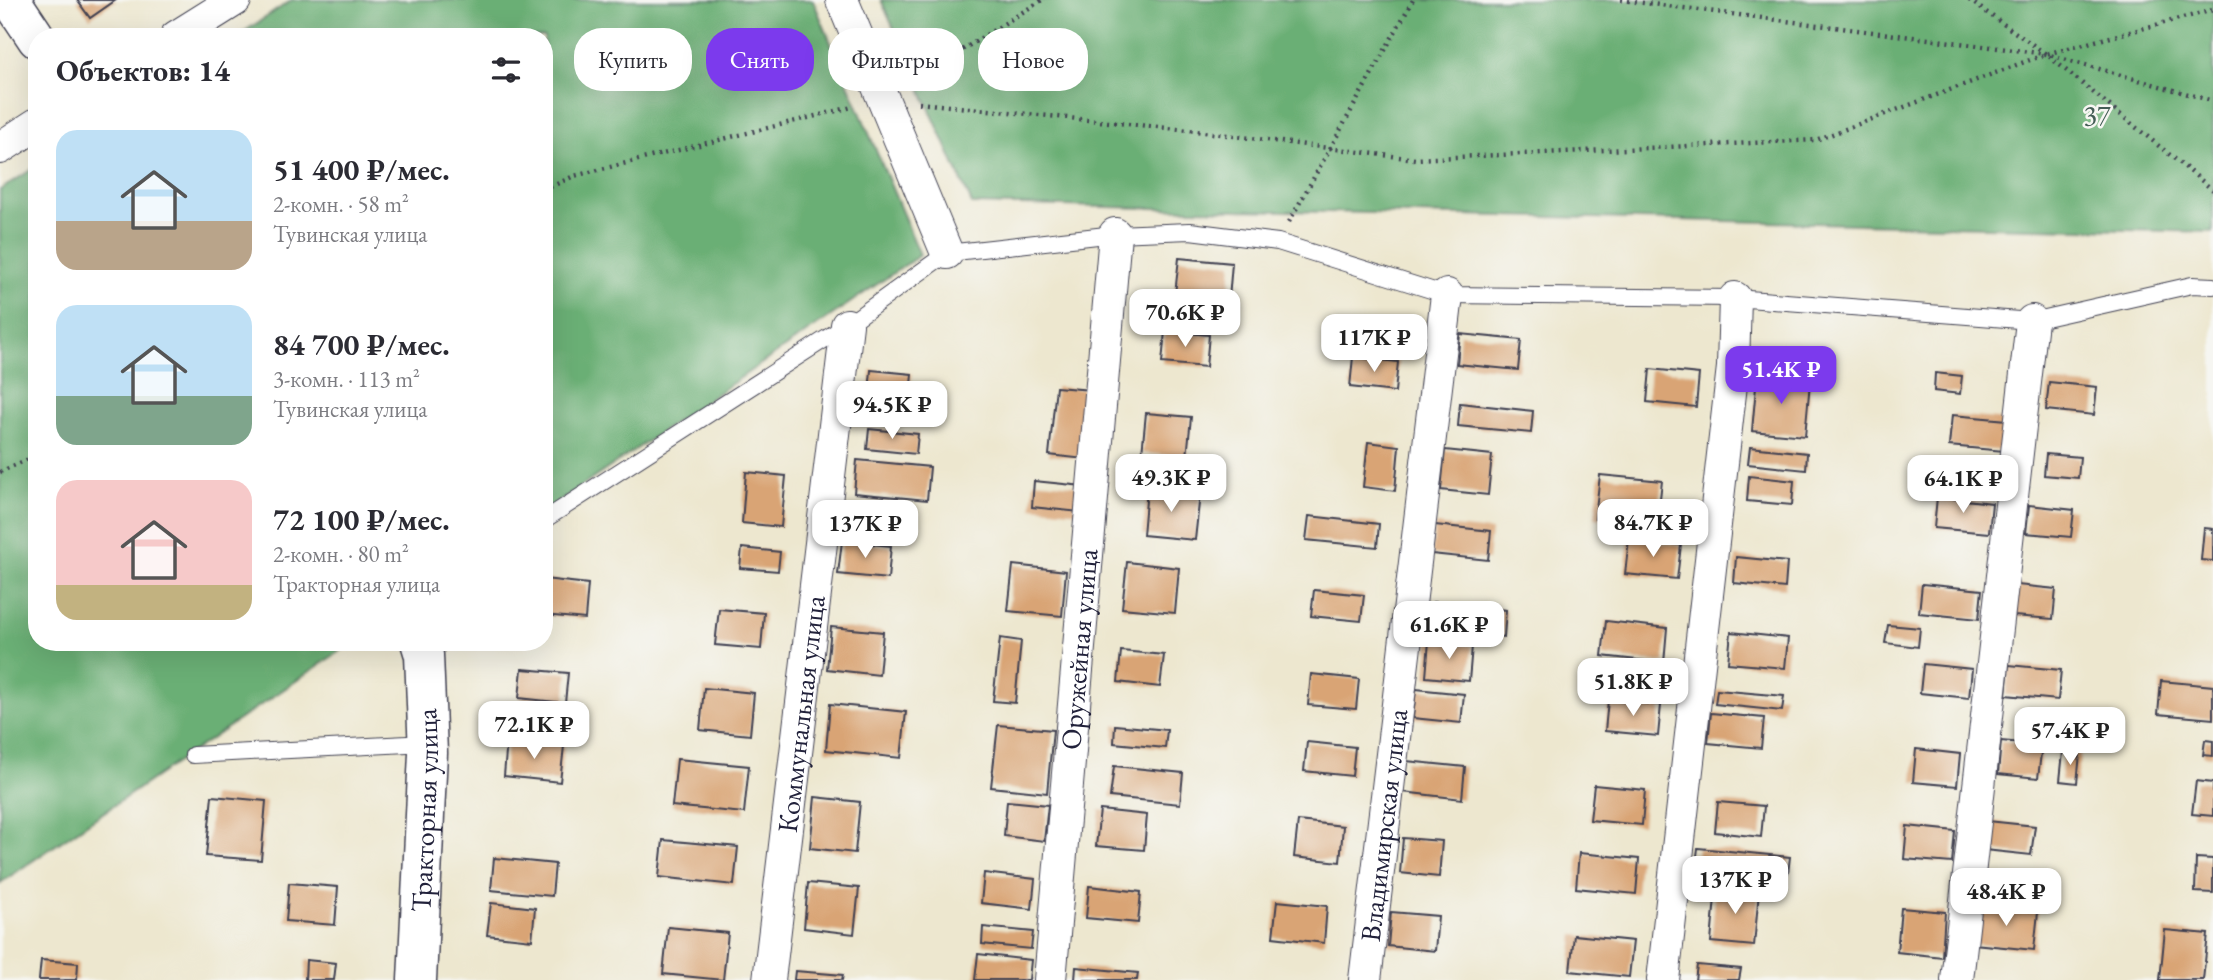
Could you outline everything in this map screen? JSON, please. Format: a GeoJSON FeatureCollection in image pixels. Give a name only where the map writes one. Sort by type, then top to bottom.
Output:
{"type":"FeatureCollection","features":[{"type":"Feature","properties":{"kind":"street"},"geometry":{"type":"LineString","coordinates":[[11,0],[30,28]]}},
{"type":"Feature","properties":{"kind":"street"},"geometry":{"type":"LineString","coordinates":[[190,28],[235,0]]}},
{"type":"Feature","properties":{"kind":"street"},"geometry":{"type":"LineString","coordinates":[[842,0],[947,253]]}},
{"type":"Feature","properties":{"kind":"street"},"geometry":{"type":"LineString","coordinates":[[0,148],[28,130]]}},
{"type":"Feature","properties":{"kind":"street","name":"Оружейная улица"},"geometry":{"type":"LineString","coordinates":[[1050,980],[1115,234]]}},
{"type":"Feature","properties":{"kind":"street","name":"Владимирская улица"},"geometry":{"type":"LineString","coordinates":[[1365,980],[1447,295]]}},
{"type":"Feature","properties":{"kind":"street"},"geometry":{"type":"LineString","coordinates":[[1663,980],[1725,446],[1733,367],[1735,298]]}},
{"type":"Feature","properties":{"kind":"street"},"geometry":{"type":"LineString","coordinates":[[1957,980],[2032,321]]}},
{"type":"Feature","properties":{"kind":"street","name":"Коммунальная улица"},"geometry":{"type":"LineString","coordinates":[[769,980],[847,325]]}},
{"type":"Feature","properties":{"kind":"street","name":"Тракторная улица"},"geometry":{"type":"LineString","coordinates":[[416,980],[427,744],[423,651]]}},
{"type":"Feature","properties":{"kind":"lane"},"geometry":{"type":"LineString","coordinates":[[553,514],[847,325],[947,253],[1115,234],[1190,231],[1278,242],[1447,295],[1735,298],[2032,321],[2192,285],[2213,286]]}},
{"type":"Feature","properties":{"kind":"lane"},"geometry":{"type":"LineString","coordinates":[[193,755],[427,744]]}},
{"type":"Feature","properties":{"kind":"path"},"geometry":{"type":"LineString","coordinates":[[553,186],[574,176],[884,99],[1042,0]]}},
{"type":"Feature","properties":{"kind":"path"},"geometry":{"type":"LineString","coordinates":[[1278,242],[1413,0]]}},
{"type":"Feature","properties":{"kind":"path"},"geometry":{"type":"LineString","coordinates":[[1622,0],[2046,54],[2213,101]]}},
{"type":"Feature","properties":{"kind":"path"},"geometry":{"type":"LineString","coordinates":[[1969,0],[2046,54],[2213,190]]}},
{"type":"Feature","properties":{"kind":"path"},"geometry":{"type":"LineString","coordinates":[[884,99],[1188,131],[1415,159],[1816,140],[2046,54],[2213,10]]}},
{"type":"Feature","properties":{"kind":"path"},"geometry":{"type":"LineString","coordinates":[[0,472],[28,459]]}},
{"type":"Feature","properties":{"kind":"green space"},"geometry":{"type":"Polygon","coordinates":[[[292,0],[813,0],[828,36],[828,91],[851,91],[920,255],[553,506],[553,28],[250,28],[292,0]]]}},
{"type":"Feature","properties":{"kind":"green space","name":"37"},"geometry":{"type":"Polygon","coordinates":[[[881,0],[2213,0],[2213,232],[972,204],[922,91],[964,91],[964,28],[893,28],[881,0]]]}},
{"type":"Feature","properties":{"kind":"green space"},"geometry":{"type":"Polygon","coordinates":[[[28,172],[28,651],[340,651],[0,883],[0,190],[28,172]]]}},
{"type":"Feature","properties":{"kind":"building"},"geometry":{"type":"Polygon","coordinates":[[[77,0],[116,0],[90,18],[77,0]]]}},
{"type":"Feature","properties":{"kind":"building"},"geometry":{"type":"Polygon","coordinates":[[[1179,258],[1232,263],[1229,299],[1175,294],[1179,258]]]}},
{"type":"Feature","properties":{"kind":"building"},"geometry":{"type":"Polygon","coordinates":[[[1165,331],[1209,335],[1206,367],[1162,363],[1165,331]]]}},
{"type":"Feature","properties":{"kind":"building"},"geometry":{"type":"Polygon","coordinates":[[[1460,334],[1521,340],[1518,370],[1457,364],[1460,334]]]}},
{"type":"Feature","properties":{"kind":"building"},"geometry":{"type":"Polygon","coordinates":[[[1353,357],[1398,362],[1395,392],[1350,387],[1353,357]]]}},
{"type":"Feature","properties":{"kind":"building"},"geometry":{"type":"Polygon","coordinates":[[[1650,369],[1699,374],[1696,407],[1647,402],[1650,369]]]}},
{"type":"Feature","properties":{"kind":"building"},"geometry":{"type":"Polygon","coordinates":[[[871,370],[912,374],[909,408],[868,404],[871,370]]]}},
{"type":"Feature","properties":{"kind":"building"},"geometry":{"type":"Polygon","coordinates":[[[1935,373],[1962,376],[1960,394],[1934,391],[1935,373]]]}},
{"type":"Feature","properties":{"kind":"building"},"geometry":{"type":"Polygon","coordinates":[[[1757,376],[1810,382],[1805,436],[1752,431],[1757,376]]]}},
{"type":"Feature","properties":{"kind":"building"},"geometry":{"type":"Polygon","coordinates":[[[2049,382],[2097,387],[2094,415],[2046,410],[2049,382]]]}},
{"type":"Feature","properties":{"kind":"building"},"geometry":{"type":"Polygon","coordinates":[[[1056,387],[1091,390],[1085,459],[1049,455],[1056,387]]]}},
{"type":"Feature","properties":{"kind":"building"},"geometry":{"type":"Polygon","coordinates":[[[1460,403],[1533,411],[1531,433],[1458,426],[1460,403]]]}},
{"type":"Feature","properties":{"kind":"building"},"geometry":{"type":"Polygon","coordinates":[[[1146,413],[1191,417],[1187,457],[1142,453],[1146,413]]]}},
{"type":"Feature","properties":{"kind":"building"},"geometry":{"type":"Polygon","coordinates":[[[1952,415],[2007,420],[2004,451],[1949,446],[1952,415]]]}},
{"type":"Feature","properties":{"kind":"building"},"geometry":{"type":"Polygon","coordinates":[[[869,429],[918,434],[916,454],[867,449],[869,429]]]}},
{"type":"Feature","properties":{"kind":"building"},"geometry":{"type":"Polygon","coordinates":[[[1368,442],[1399,446],[1395,491],[1363,487],[1368,442]]]}},
{"type":"Feature","properties":{"kind":"building"},"geometry":{"type":"Polygon","coordinates":[[[1750,447],[1807,453],[1806,470],[1748,464],[1750,447]]]}},
{"type":"Feature","properties":{"kind":"building"},"geometry":{"type":"Polygon","coordinates":[[[1445,450],[1492,455],[1488,495],[1441,490],[1445,450]]]}},
{"type":"Feature","properties":{"kind":"building"},"geometry":{"type":"Polygon","coordinates":[[[2046,454],[2080,457],[2078,478],[2044,475],[2046,454]]]}},
{"type":"Feature","properties":{"kind":"building"},"geometry":{"type":"Polygon","coordinates":[[[857,460],[930,467],[927,500],[854,493],[857,460]]]}},
{"type":"Feature","properties":{"kind":"building"},"geometry":{"type":"Polygon","coordinates":[[[746,472],[786,476],[781,527],[742,523],[746,472]]]}},
{"type":"Feature","properties":{"kind":"building"},"geometry":{"type":"Polygon","coordinates":[[[1600,475],[1662,481],[1657,525],[1595,518],[1600,475]]]}},
{"type":"Feature","properties":{"kind":"building"},"geometry":{"type":"Polygon","coordinates":[[[1749,476],[1794,481],[1792,505],[1747,501],[1749,476]]]}},
{"type":"Feature","properties":{"kind":"building"},"geometry":{"type":"Polygon","coordinates":[[[1034,481],[1083,486],[1080,512],[1032,507],[1034,481]]]}},
{"type":"Feature","properties":{"kind":"building"},"geometry":{"type":"Polygon","coordinates":[[[1147,489],[1200,494],[1195,540],[1143,535],[1147,489]]]}},
{"type":"Feature","properties":{"kind":"building"},"geometry":{"type":"Polygon","coordinates":[[[1937,497],[1992,503],[1989,533],[1934,528],[1937,497]]]}},
{"type":"Feature","properties":{"kind":"building"},"geometry":{"type":"Polygon","coordinates":[[[2029,505],[2074,510],[2071,537],[2026,533],[2029,505]]]}},
{"type":"Feature","properties":{"kind":"building"},"geometry":{"type":"Polygon","coordinates":[[[1309,516],[1379,524],[1377,547],[1306,540],[1309,516]]]}},
{"type":"Feature","properties":{"kind":"building"},"geometry":{"type":"Polygon","coordinates":[[[1435,525],[1491,531],[1488,560],[1432,554],[1435,525]]]}},
{"type":"Feature","properties":{"kind":"building"},"geometry":{"type":"Polygon","coordinates":[[[2204,528],[2213,529],[2213,561],[2201,560],[2204,528]]]}},
{"type":"Feature","properties":{"kind":"building"},"geometry":{"type":"Polygon","coordinates":[[[1629,539],[1681,545],[1677,579],[1625,574],[1629,539]]]}},
{"type":"Feature","properties":{"kind":"building"},"geometry":{"type":"Polygon","coordinates":[[[842,541],[891,546],[888,579],[838,574],[842,541]]]}},
{"type":"Feature","properties":{"kind":"building"},"geometry":{"type":"Polygon","coordinates":[[[742,548],[780,552],[778,571],[740,568],[742,548]]]}},
{"type":"Feature","properties":{"kind":"building"},"geometry":{"type":"Polygon","coordinates":[[[1736,557],[1787,562],[1785,588],[1734,583],[1736,557]]]}},
{"type":"Feature","properties":{"kind":"building"},"geometry":{"type":"Polygon","coordinates":[[[1127,562],[1179,568],[1175,613],[1122,608],[1127,562]]]}},
{"type":"Feature","properties":{"kind":"building"},"geometry":{"type":"Polygon","coordinates":[[[1013,565],[1066,571],[1062,616],[1008,611],[1013,565]]]}},
{"type":"Feature","properties":{"kind":"building"},"geometry":{"type":"Polygon","coordinates":[[[553,580],[588,584],[585,619],[553,616],[553,580]]]}},
{"type":"Feature","properties":{"kind":"building"},"geometry":{"type":"Polygon","coordinates":[[[1922,584],[1982,590],[1979,619],[1919,613],[1922,584]]]}},
{"type":"Feature","properties":{"kind":"building"},"geometry":{"type":"Polygon","coordinates":[[[2017,585],[2056,589],[2053,619],[2014,616],[2017,585]]]}},
{"type":"Feature","properties":{"kind":"building"},"geometry":{"type":"Polygon","coordinates":[[[1314,590],[1364,595],[1361,621],[1311,616],[1314,590]]]}},
{"type":"Feature","properties":{"kind":"building"},"geometry":{"type":"Polygon","coordinates":[[[1433,602],[1506,610],[1504,637],[1431,629],[1433,602]]]}},
{"type":"Feature","properties":{"kind":"building"},"geometry":{"type":"Polygon","coordinates":[[[719,609],[764,613],[761,649],[715,645],[719,609]]]}},
{"type":"Feature","properties":{"kind":"building"},"geometry":{"type":"Polygon","coordinates":[[[1606,621],[1667,628],[1664,663],[1602,656],[1606,621]]]}},
{"type":"Feature","properties":{"kind":"building"},"geometry":{"type":"Polygon","coordinates":[[[1888,625],[1920,628],[1918,647],[1885,643],[1888,625]]]}},
{"type":"Feature","properties":{"kind":"building"},"geometry":{"type":"Polygon","coordinates":[[[831,627],[883,632],[879,675],[827,669],[831,627]]]}},
{"type":"Feature","properties":{"kind":"building"},"geometry":{"type":"Polygon","coordinates":[[[1731,632],[1788,638],[1785,668],[1728,663],[1731,632]]]}},
{"type":"Feature","properties":{"kind":"building"},"geometry":{"type":"Polygon","coordinates":[[[1000,638],[1021,641],[1015,703],[993,701],[1000,638]]]}},
{"type":"Feature","properties":{"kind":"building"},"geometry":{"type":"Polygon","coordinates":[[[1429,641],[1472,646],[1469,681],[1426,677],[1429,641]]]}},
{"type":"Feature","properties":{"kind":"building"},"geometry":{"type":"Polygon","coordinates":[[[1121,651],[1164,655],[1160,687],[1118,682],[1121,651]]]}},
{"type":"Feature","properties":{"kind":"building"},"geometry":{"type":"Polygon","coordinates":[[[1923,664],[1972,669],[1969,698],[1920,693],[1923,664]]]}},
{"type":"Feature","properties":{"kind":"building"},"geometry":{"type":"Polygon","coordinates":[[[2009,665],[2061,670],[2058,700],[2006,695],[2009,665]]]}},
{"type":"Feature","properties":{"kind":"building"},"geometry":{"type":"Polygon","coordinates":[[[522,669],[568,673],[565,703],[519,698],[522,669]]]}},
{"type":"Feature","properties":{"kind":"building"},"geometry":{"type":"Polygon","coordinates":[[[1311,674],[1359,679],[1356,709],[1308,705],[1311,674]]]}},
{"type":"Feature","properties":{"kind":"building"},"geometry":{"type":"Polygon","coordinates":[[[2161,681],[2213,686],[2213,719],[2158,714],[2161,681]]]}},
{"type":"Feature","properties":{"kind":"building"},"geometry":{"type":"Polygon","coordinates":[[[704,688],[754,693],[750,735],[700,730],[704,688]]]}},
{"type":"Feature","properties":{"kind":"building"},"geometry":{"type":"Polygon","coordinates":[[[1416,689],[1464,694],[1461,723],[1413,718],[1416,689]]]}},
{"type":"Feature","properties":{"kind":"building"},"geometry":{"type":"Polygon","coordinates":[[[1717,690],[1784,696],[1782,711],[1715,704],[1717,690]]]}},
{"type":"Feature","properties":{"kind":"building"},"geometry":{"type":"Polygon","coordinates":[[[1608,700],[1661,705],[1658,736],[1605,731],[1608,700]]]}},
{"type":"Feature","properties":{"kind":"building"},"geometry":{"type":"Polygon","coordinates":[[[830,704],[906,712],[901,758],[826,750],[830,704]]]}},
{"type":"Feature","properties":{"kind":"building"},"geometry":{"type":"Polygon","coordinates":[[[1711,713],[1764,718],[1761,748],[1708,743],[1711,713]]]}},
{"type":"Feature","properties":{"kind":"building"},"geometry":{"type":"Polygon","coordinates":[[[998,725],[1053,730],[1047,793],[991,787],[998,725]]]}},
{"type":"Feature","properties":{"kind":"building"},"geometry":{"type":"Polygon","coordinates":[[[1115,725],[1167,730],[1165,748],[1114,743],[1115,725]]]}},
{"type":"Feature","properties":{"kind":"building"},"geometry":{"type":"Polygon","coordinates":[[[507,740],[564,746],[560,782],[504,776],[507,740]]]}},
{"type":"Feature","properties":{"kind":"building"},"geometry":{"type":"Polygon","coordinates":[[[2205,740],[2213,741],[2213,756],[2203,755],[2205,740]]]}},
{"type":"Feature","properties":{"kind":"building"},"geometry":{"type":"Polygon","coordinates":[[[2001,741],[2042,745],[2038,778],[1998,774],[2001,741]]]}},
{"type":"Feature","properties":{"kind":"building"},"geometry":{"type":"Polygon","coordinates":[[[1307,742],[1355,747],[1352,776],[1304,771],[1307,742]]]}},
{"type":"Feature","properties":{"kind":"building"},"geometry":{"type":"Polygon","coordinates":[[[1916,749],[1960,754],[1957,786],[1913,782],[1916,749]]]}},
{"type":"Feature","properties":{"kind":"building"},"geometry":{"type":"Polygon","coordinates":[[[2063,752],[2080,754],[2077,783],[2060,781],[2063,752]]]}},
{"type":"Feature","properties":{"kind":"building"},"geometry":{"type":"Polygon","coordinates":[[[677,759],[749,766],[744,813],[672,806],[677,759]]]}},
{"type":"Feature","properties":{"kind":"building"},"geometry":{"type":"Polygon","coordinates":[[[1406,761],[1465,767],[1462,799],[1403,792],[1406,761]]]}},
{"type":"Feature","properties":{"kind":"building"},"geometry":{"type":"Polygon","coordinates":[[[1114,766],[1183,773],[1180,804],[1110,797],[1114,766]]]}},
{"type":"Feature","properties":{"kind":"building"},"geometry":{"type":"Polygon","coordinates":[[[2196,781],[2213,783],[2213,816],[2192,814],[2196,781]]]}},
{"type":"Feature","properties":{"kind":"building"},"geometry":{"type":"Polygon","coordinates":[[[1594,785],[1645,790],[1642,825],[1590,820],[1594,785]]]}},
{"type":"Feature","properties":{"kind":"building"},"geometry":{"type":"Polygon","coordinates":[[[212,796],[266,801],[261,860],[206,856],[212,796]]]}},
{"type":"Feature","properties":{"kind":"building"},"geometry":{"type":"Polygon","coordinates":[[[815,797],[860,802],[855,853],[810,848],[815,797]]]}},
{"type":"Feature","properties":{"kind":"building"},"geometry":{"type":"Polygon","coordinates":[[[1007,801],[1048,805],[1044,841],[1004,836],[1007,801]]]}},
{"type":"Feature","properties":{"kind":"building"},"geometry":{"type":"Polygon","coordinates":[[[1718,802],[1764,806],[1761,837],[1715,832],[1718,802]]]}},
{"type":"Feature","properties":{"kind":"building"},"geometry":{"type":"Polygon","coordinates":[[[1100,810],[1147,815],[1144,850],[1096,846],[1100,810]]]}},
{"type":"Feature","properties":{"kind":"building"},"geometry":{"type":"Polygon","coordinates":[[[1298,821],[1343,826],[1340,862],[1294,857],[1298,821]]]}},
{"type":"Feature","properties":{"kind":"building"},"geometry":{"type":"Polygon","coordinates":[[[1988,821],[2035,826],[2031,855],[1985,850],[1988,821]]]}},
{"type":"Feature","properties":{"kind":"building"},"geometry":{"type":"Polygon","coordinates":[[[1907,826],[1955,831],[1952,863],[1904,859],[1907,826]]]}},
{"type":"Feature","properties":{"kind":"building"},"geometry":{"type":"Polygon","coordinates":[[[1403,838],[1442,841],[1439,877],[1400,873],[1403,838]]]}},
{"type":"Feature","properties":{"kind":"building"},"geometry":{"type":"Polygon","coordinates":[[[663,840],[738,847],[734,885],[659,877],[663,840]]]}},
{"type":"Feature","properties":{"kind":"building"},"geometry":{"type":"Polygon","coordinates":[[[1698,848],[1790,857],[1788,873],[1696,864],[1698,848]]]}},
{"type":"Feature","properties":{"kind":"building"},"geometry":{"type":"Polygon","coordinates":[[[1579,853],[1639,859],[1636,894],[1576,888],[1579,853]]]}},
{"type":"Feature","properties":{"kind":"building"},"geometry":{"type":"Polygon","coordinates":[[[494,858],[555,864],[552,896],[491,890],[494,858]]]}},
{"type":"Feature","properties":{"kind":"building"},"geometry":{"type":"Polygon","coordinates":[[[2196,858],[2213,859],[2213,893],[2195,892],[2196,858]]]}},
{"type":"Feature","properties":{"kind":"building"},"geometry":{"type":"Polygon","coordinates":[[[984,873],[1035,879],[1032,909],[981,903],[984,873]]]}},
{"type":"Feature","properties":{"kind":"building"},"geometry":{"type":"Polygon","coordinates":[[[289,883],[338,887],[335,925],[286,921],[289,883]]]}},
{"type":"Feature","properties":{"kind":"building"},"geometry":{"type":"Polygon","coordinates":[[[808,883],[859,888],[854,934],[804,928],[808,883]]]}},
{"type":"Feature","properties":{"kind":"building"},"geometry":{"type":"Polygon","coordinates":[[[1089,886],[1141,892],[1138,923],[1086,918],[1089,886]]]}},
{"type":"Feature","properties":{"kind":"building"},"geometry":{"type":"Polygon","coordinates":[[[1716,886],[1759,891],[1754,946],[1711,942],[1716,886]]]}},
{"type":"Feature","properties":{"kind":"building"},"geometry":{"type":"Polygon","coordinates":[[[1277,901],[1327,906],[1324,943],[1273,937],[1277,901]]]}},
{"type":"Feature","properties":{"kind":"building"},"geometry":{"type":"Polygon","coordinates":[[[491,903],[535,908],[532,940],[487,935],[491,903]]]}},
{"type":"Feature","properties":{"kind":"building"},"geometry":{"type":"Polygon","coordinates":[[[1977,906],[2038,912],[2034,950],[1974,944],[1977,906]]]}},
{"type":"Feature","properties":{"kind":"building"},"geometry":{"type":"Polygon","coordinates":[[[1901,908],[1945,912],[1942,957],[1897,952],[1901,908]]]}},
{"type":"Feature","properties":{"kind":"building"},"geometry":{"type":"Polygon","coordinates":[[[1391,912],[1438,916],[1435,951],[1388,946],[1391,912]]]}},
{"type":"Feature","properties":{"kind":"building"},"geometry":{"type":"Polygon","coordinates":[[[668,927],[728,933],[723,980],[663,974],[668,927]]]}},
{"type":"Feature","properties":{"kind":"building"},"geometry":{"type":"Polygon","coordinates":[[[983,927],[1033,932],[1031,949],[982,944],[983,927]]]}},
{"type":"Feature","properties":{"kind":"building"},"geometry":{"type":"Polygon","coordinates":[[[2165,930],[2208,934],[2203,980],[2160,980],[2165,930]]]}},
{"type":"Feature","properties":{"kind":"building"},"geometry":{"type":"Polygon","coordinates":[[[1574,935],[1633,941],[1629,977],[1570,971],[1574,935]]]}},
{"type":"Feature","properties":{"kind":"building"},"geometry":{"type":"Polygon","coordinates":[[[978,954],[1031,960],[1029,980],[975,980],[978,954]]]}},
{"type":"Feature","properties":{"kind":"building"},"geometry":{"type":"Polygon","coordinates":[[[41,960],[78,963],[77,980],[39,980],[41,960]]]}},
{"type":"Feature","properties":{"kind":"building"},"geometry":{"type":"Polygon","coordinates":[[[306,960],[336,963],[334,980],[305,980],[306,960]]]}},
{"type":"Feature","properties":{"kind":"building"},"geometry":{"type":"Polygon","coordinates":[[[1697,965],[1741,969],[1739,980],[1695,980],[1697,965]]]}},
{"type":"Feature","properties":{"kind":"building"},"geometry":{"type":"Polygon","coordinates":[[[1076,967],[1138,973],[1137,980],[1075,980],[1076,967]]]}},
{"type":"Feature","properties":{"kind":"building"},"geometry":{"type":"Polygon","coordinates":[[[795,971],[843,975],[842,980],[794,980],[795,971]]]}}]}
